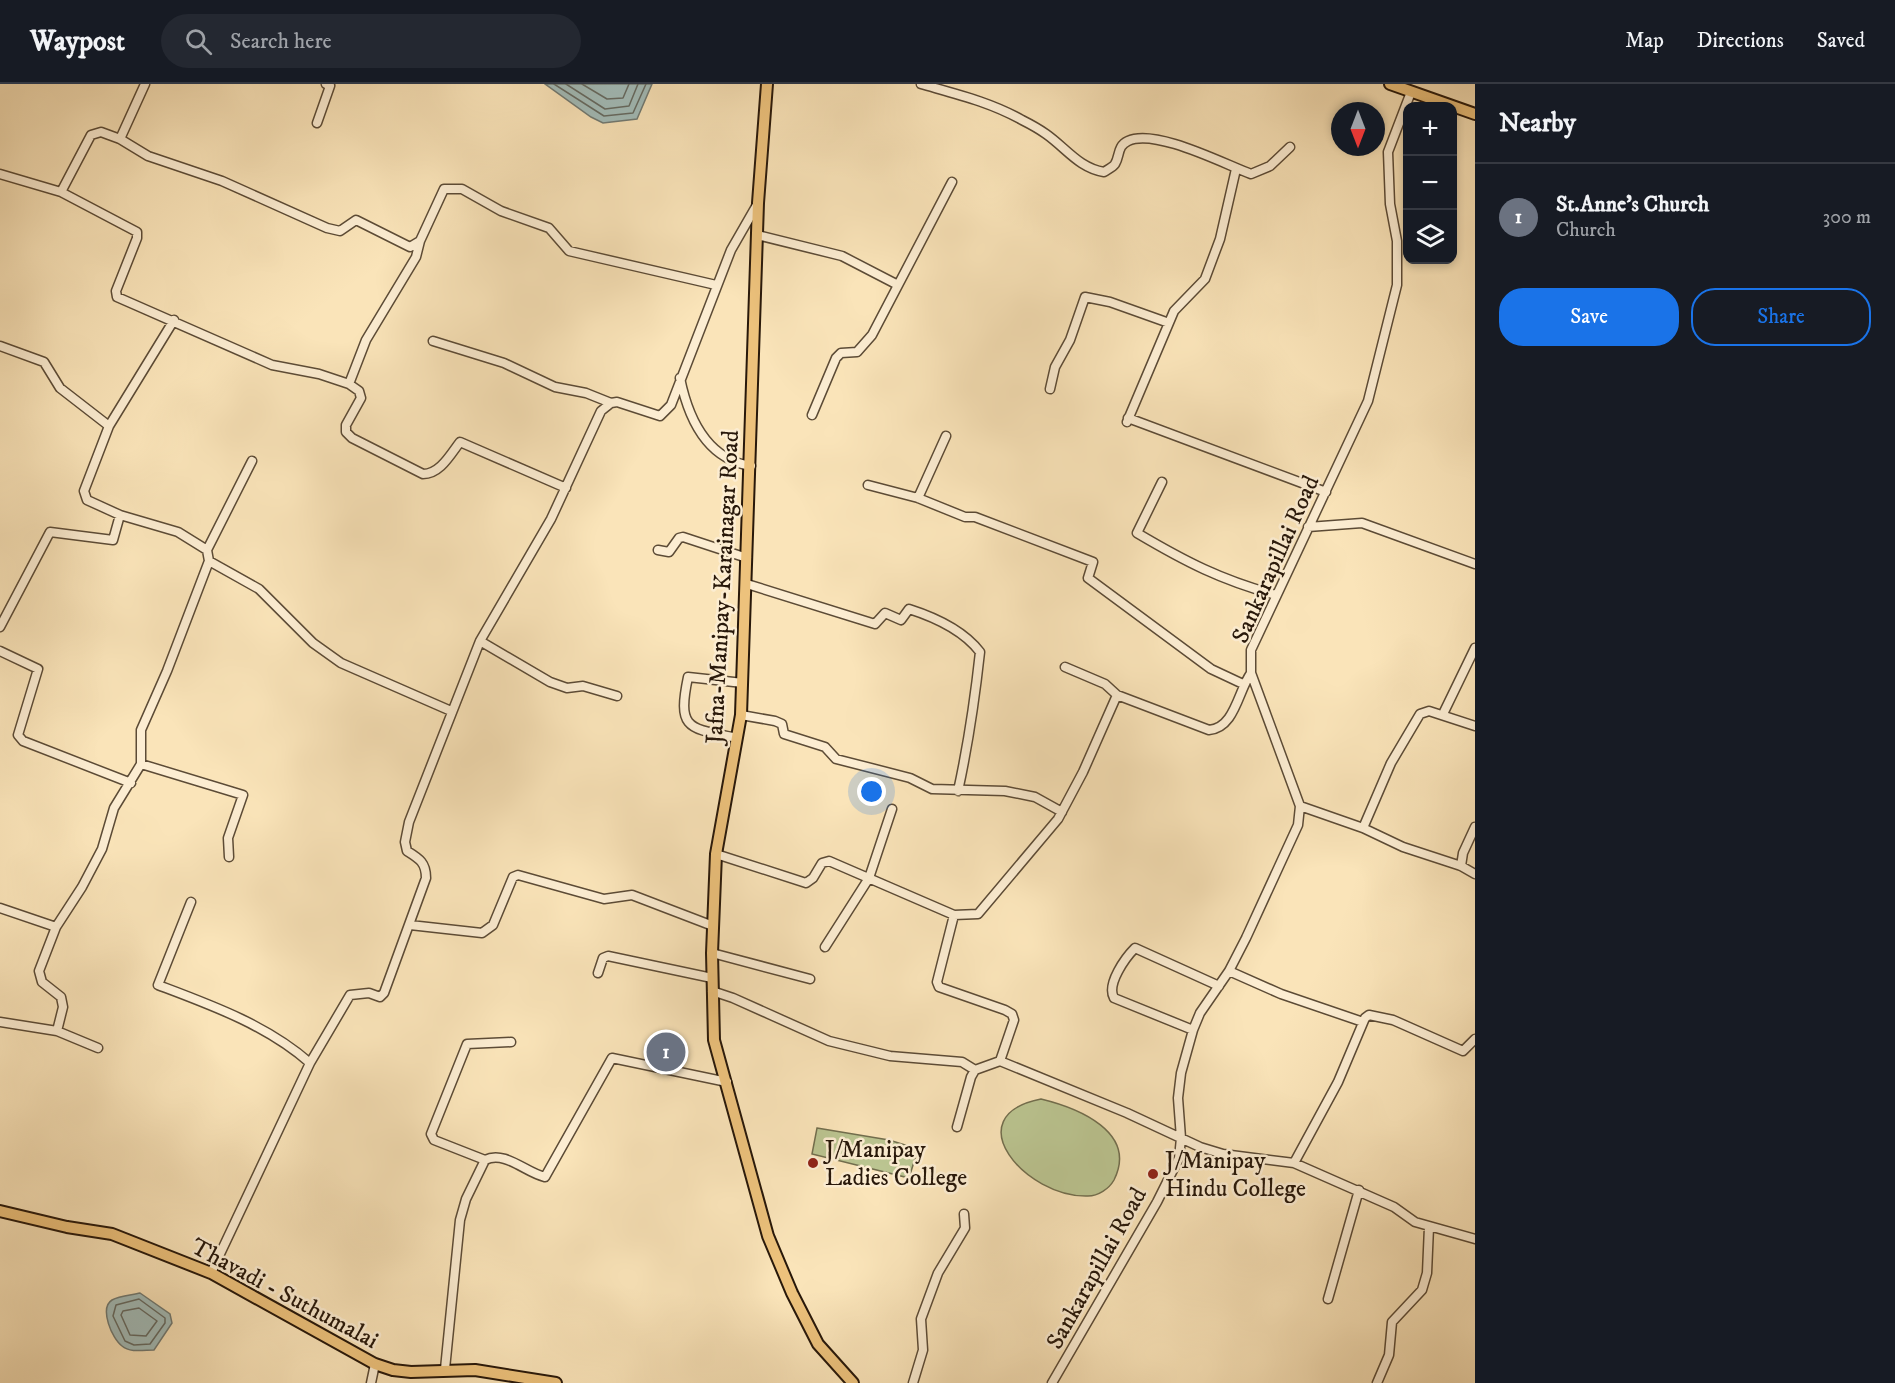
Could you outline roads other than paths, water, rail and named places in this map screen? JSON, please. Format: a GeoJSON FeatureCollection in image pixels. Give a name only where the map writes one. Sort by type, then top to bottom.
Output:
{"type":"FeatureCollection","features":[{"type":"Feature","properties":{"kind":"main road","name":"Jafna-Manipay-Karainagar Road"},"geometry":{"type":"LineString","coordinates":[[767,84],[758,203],[743,683],[741,715],[716,854],[712,953],[714,1040],[728,1082],[768,1236],[818,1344],[853,1383]]}},
{"type":"Feature","properties":{"kind":"main road"},"geometry":{"type":"LineString","coordinates":[[1390,84],[1475,114]]}},
{"type":"Feature","properties":{"kind":"main road","name":"Thavadi - Suthumalai"},"geometry":{"type":"LineString","coordinates":[[0,1211],[67,1227],[112,1234],[211,1273],[375,1364],[393,1370],[411,1372],[444,1369],[475,1370],[556,1383]]}},
{"type":"Feature","properties":{"kind":"street"},"geometry":{"type":"LineString","coordinates":[[120,139],[145,84]]}},
{"type":"Feature","properties":{"kind":"street"},"geometry":{"type":"LineString","coordinates":[[317,123],[330,93],[330,86],[326,84]]}},
{"type":"Feature","properties":{"kind":"street"},"geometry":{"type":"LineString","coordinates":[[921,84],[979,100],[1020,119],[1047,135],[1067,154],[1094,171],[1104,172],[1115,165],[1120,148],[1126,142],[1137,139],[1164,141],[1251,174],[1270,166],[1290,147]]}},
{"type":"Feature","properties":{"kind":"street","name":"Sankarapillai Road"},"geometry":{"type":"LineString","coordinates":[[1052,1383],[1157,1202],[1179,1158],[1181,1138],[1178,1098],[1181,1073],[1193,1030],[1200,1013],[1229,971],[1298,825],[1300,806],[1251,672],[1251,650],[1368,401],[1397,285],[1397,241],[1390,204],[1388,152],[1411,92]]}},
{"type":"Feature","properties":{"kind":"street"},"geometry":{"type":"LineString","coordinates":[[61,192],[91,135],[101,132],[120,139],[148,156],[222,181],[327,228],[340,231],[356,220],[410,247],[420,241]]}},
{"type":"Feature","properties":{"kind":"street"},"geometry":{"type":"LineString","coordinates":[[1236,169],[1220,239],[1205,279],[1174,311],[1128,420],[1326,492]]}},
{"type":"Feature","properties":{"kind":"street"},"geometry":{"type":"LineString","coordinates":[[0,174],[61,192],[137,231],[137,238],[117,291],[117,297],[174,320],[272,365],[319,374],[349,384],[359,391],[361,398],[346,424],[346,432],[352,438],[423,474],[432,474],[438,469],[460,442],[566,488]]}},
{"type":"Feature","properties":{"kind":"street"},"geometry":{"type":"LineString","coordinates":[[812,415],[836,358],[841,353],[856,352],[872,335],[951,182]]}},
{"type":"Feature","properties":{"kind":"street"},"geometry":{"type":"LineString","coordinates":[[349,384],[366,340],[416,257],[420,241],[444,189],[450,187],[462,189],[501,211],[549,228],[568,251],[716,285]]}},
{"type":"Feature","properties":{"kind":"street"},"geometry":{"type":"LineString","coordinates":[[211,1273],[309,1063],[350,994],[369,993],[380,997],[384,993],[426,878],[426,867],[420,859],[407,851],[405,843],[409,822],[480,641],[551,519],[601,411],[611,403],[617,402],[660,416],[671,405],[731,250],[758,203]]}},
{"type":"Feature","properties":{"kind":"street"},"geometry":{"type":"LineString","coordinates":[[757,235],[842,256],[898,285]]}},
{"type":"Feature","properties":{"kind":"street"},"geometry":{"type":"LineString","coordinates":[[1050,389],[1055,367],[1070,340],[1085,297],[1110,302],[1169,322]]}},
{"type":"Feature","properties":{"kind":"street"},"geometry":{"type":"LineString","coordinates":[[174,320],[109,426],[84,491],[87,500],[120,515],[178,532],[207,550]]}},
{"type":"Feature","properties":{"kind":"street"},"geometry":{"type":"LineString","coordinates":[[433,341],[504,363],[555,387],[586,393],[611,403]]}},
{"type":"Feature","properties":{"kind":"street"},"geometry":{"type":"LineString","coordinates":[[0,346],[44,362],[60,388],[109,426]]}},
{"type":"Feature","properties":{"kind":"street"},"geometry":{"type":"LineString","coordinates":[[680,377],[686,408],[697,431],[722,456],[736,464],[751,466]]}},
{"type":"Feature","properties":{"kind":"street"},"geometry":{"type":"LineString","coordinates":[[918,498],[946,436]]}},
{"type":"Feature","properties":{"kind":"street"},"geometry":{"type":"LineString","coordinates":[[57,1031],[63,1007],[61,997],[42,982],[39,971],[56,927],[87,878],[102,849],[114,808],[141,764],[141,730],[167,671],[209,561],[207,550],[252,461]]}},
{"type":"Feature","properties":{"kind":"street"},"geometry":{"type":"LineString","coordinates":[[1162,482],[1137,533],[1198,569],[1245,587],[1276,595]]}},
{"type":"Feature","properties":{"kind":"street"},"geometry":{"type":"LineString","coordinates":[[868,485],[918,498],[1093,562],[1088,578],[1211,669],[1243,684]]}},
{"type":"Feature","properties":{"kind":"street"},"geometry":{"type":"LineString","coordinates":[[0,627],[50,532],[113,540],[120,515]]}},
{"type":"Feature","properties":{"kind":"street"},"geometry":{"type":"LineString","coordinates":[[1308,526],[1362,523],[1475,564]]}},
{"type":"Feature","properties":{"kind":"street"},"geometry":{"type":"LineString","coordinates":[[658,550],[669,552],[679,538],[683,537],[747,558]]}},
{"type":"Feature","properties":{"kind":"street"},"geometry":{"type":"LineString","coordinates":[[209,561],[239,575],[259,589],[313,643],[341,663],[451,711]]}},
{"type":"Feature","properties":{"kind":"street"},"geometry":{"type":"LineString","coordinates":[[747,584],[875,624],[885,613],[901,620],[909,609],[929,615],[973,642],[980,652],[974,709],[958,791]]}},
{"type":"Feature","properties":{"kind":"street"},"geometry":{"type":"LineString","coordinates":[[480,641],[550,682],[567,688],[583,686],[617,696]]}},
{"type":"Feature","properties":{"kind":"street"},"geometry":{"type":"LineString","coordinates":[[1443,714],[1475,648]]}},
{"type":"Feature","properties":{"kind":"street"},"geometry":{"type":"LineString","coordinates":[[0,651],[38,669],[18,735],[24,741],[131,783]]}},
{"type":"Feature","properties":{"kind":"street"},"geometry":{"type":"LineString","coordinates":[[1065,667],[1105,684],[1117,695],[1209,730],[1218,729],[1229,719],[1243,684],[1251,672]]}},
{"type":"Feature","properties":{"kind":"street"},"geometry":{"type":"LineString","coordinates":[[737,738],[692,725],[684,718],[682,707],[688,678],[743,683]]}},
{"type":"Feature","properties":{"kind":"street"},"geometry":{"type":"LineString","coordinates":[[716,854],[806,883],[813,878],[822,863],[829,861],[954,915],[978,914],[1062,812],[1117,695]]}},
{"type":"Feature","properties":{"kind":"street"},"geometry":{"type":"LineString","coordinates":[[1363,828],[1391,763],[1420,714],[1429,711],[1443,714],[1475,726]]}},
{"type":"Feature","properties":{"kind":"street"},"geometry":{"type":"LineString","coordinates":[[741,715],[782,724],[784,734],[825,747],[836,759],[910,778],[932,789],[1005,791],[1035,797],[1062,812]]}},
{"type":"Feature","properties":{"kind":"street"},"geometry":{"type":"LineString","coordinates":[[141,764],[243,795],[228,838],[229,857]]}},
{"type":"Feature","properties":{"kind":"street"},"geometry":{"type":"LineString","coordinates":[[1300,806],[1363,828],[1403,848],[1461,866],[1475,874]]}},
{"type":"Feature","properties":{"kind":"street"},"geometry":{"type":"LineString","coordinates":[[825,947],[869,879],[892,809]]}},
{"type":"Feature","properties":{"kind":"street"},"geometry":{"type":"LineString","coordinates":[[1461,866],[1463,853],[1475,827]]}},
{"type":"Feature","properties":{"kind":"street"},"geometry":{"type":"LineString","coordinates":[[410,925],[482,933],[493,925],[513,877],[518,875],[604,899],[633,895],[713,926]]}},
{"type":"Feature","properties":{"kind":"street"},"geometry":{"type":"LineString","coordinates":[[191,902],[158,985],[225,1011],[294,1049],[309,1063]]}},
{"type":"Feature","properties":{"kind":"street"},"geometry":{"type":"LineString","coordinates":[[0,908],[56,927]]}},
{"type":"Feature","properties":{"kind":"street"},"geometry":{"type":"LineString","coordinates":[[954,915],[937,982],[939,987],[1012,1014],[1014,1020],[1000,1061]]}},
{"type":"Feature","properties":{"kind":"street"},"geometry":{"type":"LineString","coordinates":[[1193,1030],[1114,998],[1112,989],[1119,971],[1135,948],[1219,986]]}},
{"type":"Feature","properties":{"kind":"street"},"geometry":{"type":"LineString","coordinates":[[712,953],[810,979]]}},
{"type":"Feature","properties":{"kind":"street"},"geometry":{"type":"LineString","coordinates":[[598,973],[603,958],[608,956],[712,978]]}},
{"type":"Feature","properties":{"kind":"street"},"geometry":{"type":"LineString","coordinates":[[1229,971],[1281,994],[1363,1022]]}},
{"type":"Feature","properties":{"kind":"street"},"geometry":{"type":"LineString","coordinates":[[712,991],[830,1041],[890,1056],[962,1062],[975,1070]]}},
{"type":"Feature","properties":{"kind":"street"},"geometry":{"type":"LineString","coordinates":[[1294,1162],[1338,1082],[1363,1022],[1369,1015],[1393,1020],[1463,1052],[1475,1039]]}},
{"type":"Feature","properties":{"kind":"street"},"geometry":{"type":"LineString","coordinates":[[0,1022],[57,1031],[98,1048]]}},
{"type":"Feature","properties":{"kind":"street"},"geometry":{"type":"LineString","coordinates":[[485,1160],[434,1140],[431,1134],[467,1044],[511,1042]]}},
{"type":"Feature","properties":{"kind":"street"},"geometry":{"type":"LineString","coordinates":[[444,1369],[460,1220],[466,1199],[485,1160],[491,1157],[506,1159],[535,1175],[545,1177],[612,1058],[728,1082]]}},
{"type":"Feature","properties":{"kind":"street"},"geometry":{"type":"LineString","coordinates":[[975,1070],[1000,1061],[1222,1154],[1294,1162],[1394,1207],[1414,1222],[1475,1239]]}},
{"type":"Feature","properties":{"kind":"street"},"geometry":{"type":"LineString","coordinates":[[957,1127],[975,1070]]}},
{"type":"Feature","properties":{"kind":"street"},"geometry":{"type":"LineString","coordinates":[[1328,1299],[1359,1191]]}},
{"type":"Feature","properties":{"kind":"street"},"geometry":{"type":"LineString","coordinates":[[914,1383],[923,1350],[921,1319],[938,1273],[964,1228],[964,1214]]}},
{"type":"Feature","properties":{"kind":"street"},"geometry":{"type":"LineString","coordinates":[[1377,1383],[1389,1356],[1392,1322],[1422,1290],[1427,1273],[1429,1227]]}},
{"type":"Feature","properties":{"kind":"street"},"geometry":{"type":"LineString","coordinates":[[371,1383],[375,1364]]}},
{"type":"Feature","properties":{"kind":"water"},"geometry":{"type":"Polygon","coordinates":[[[545,84],[652,84],[637,119],[603,123],[545,84]]]}},
{"type":"Feature","properties":{"kind":"water"},"geometry":{"type":"Polygon","coordinates":[[[140,1293],[170,1314],[172,1323],[154,1350],[137,1351],[125,1348],[114,1337],[108,1323],[108,1304],[112,1300],[140,1293]]]}},
{"type":"Feature","properties":{"kind":"place","name":"St.Anne's Church"},"geometry":{"type":"Point","coordinates":[666,1052]}},
{"type":"Feature","properties":{"kind":"place","name":"J/Manipay Ladies College"},"geometry":{"type":"Point","coordinates":[813,1163]}},
{"type":"Feature","properties":{"kind":"place","name":"J/Manipay Hindu College"},"geometry":{"type":"Point","coordinates":[1153,1174]}}]}
